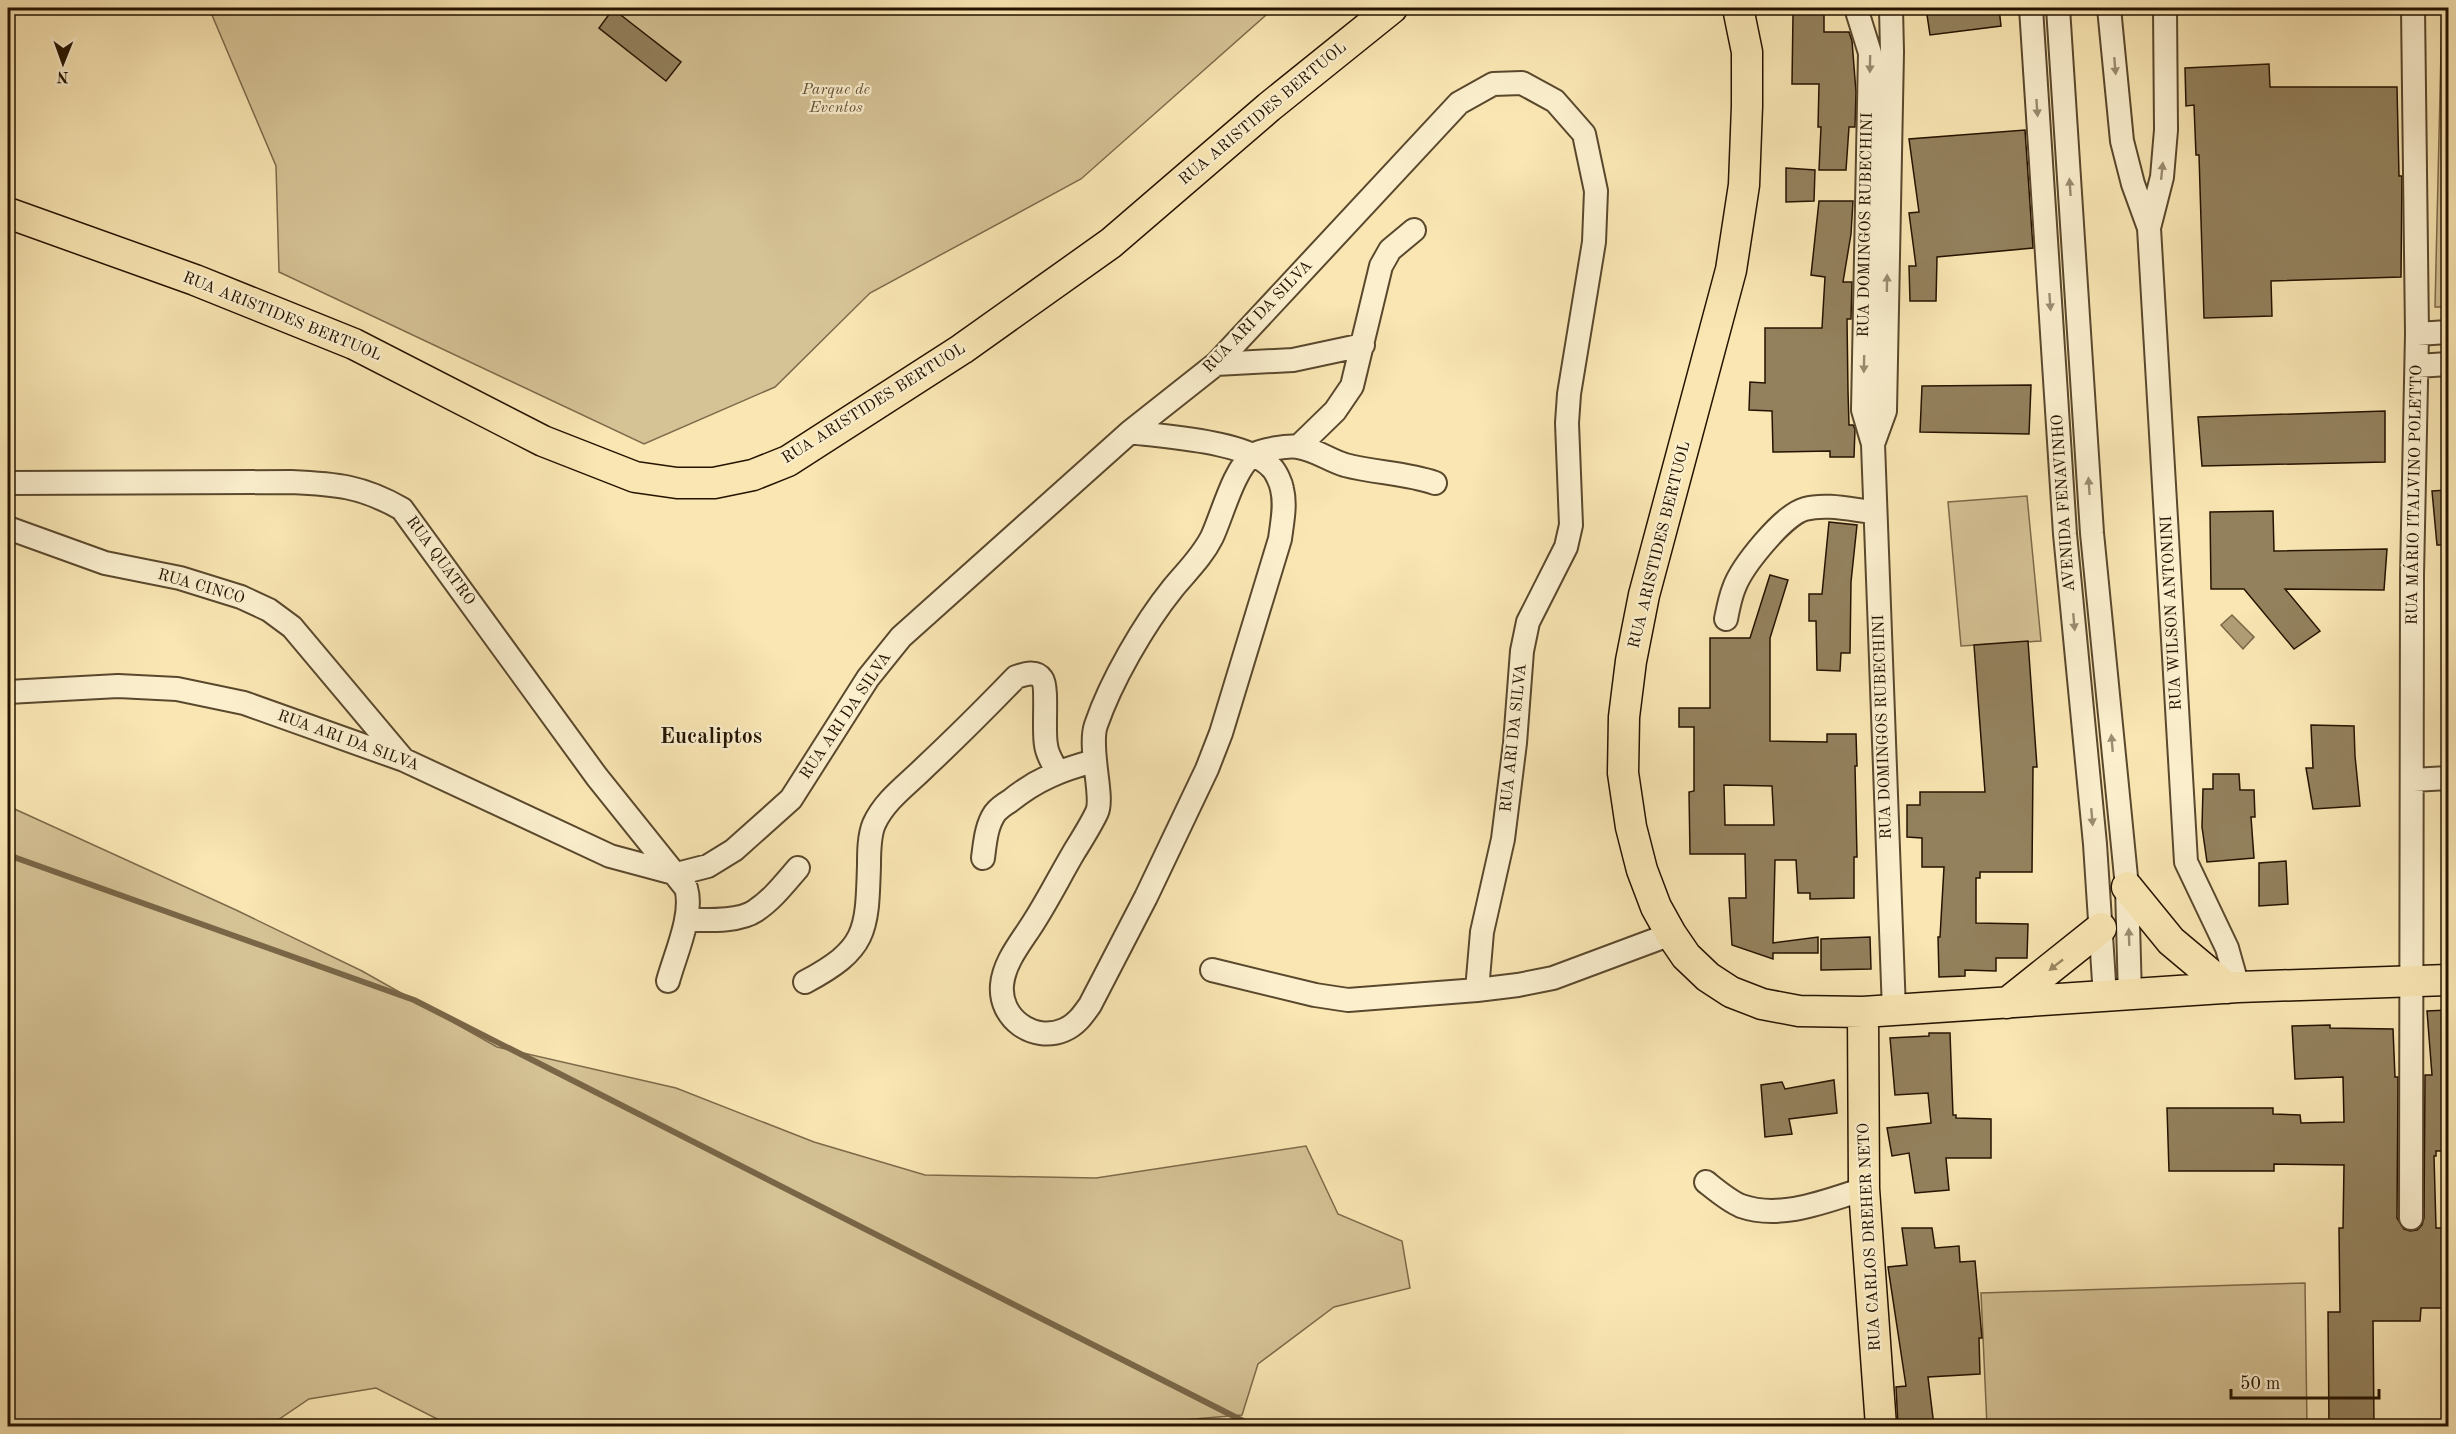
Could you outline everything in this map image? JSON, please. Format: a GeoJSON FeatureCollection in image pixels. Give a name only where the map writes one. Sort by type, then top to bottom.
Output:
{"type":"FeatureCollection","features":[{"type":"Feature","properties":{"kind":"main road","name":"RUA ARISTIDES BERTUOL"},"geometry":{"type":"LineString","coordinates":[[8,213],[195,280],[354,344],[543,441],[635,477],[677,483],[714,483],[753,475],[788,461],[962,349],[1111,243],[1269,107],[1392,8]]}},
{"type":"Feature","properties":{"kind":"main road","name":"RUA ARISTIDES BERTUOL"},"geometry":{"type":"LineString","coordinates":[[1738,8],[1748,52],[1747,106],[1744,185],[1731,270],[1644,595],[1623,717],[1623,773],[1631,827],[1642,870],[1656,907],[1686,956],[1708,977],[1741,996],[1762,1004],[1799,1011],[1894,1011],[2233,987],[2448,980]]}},
{"type":"Feature","properties":{"kind":"main road"},"geometry":{"type":"LineString","coordinates":[[2127,887],[2171,941],[2233,987]]}},
{"type":"Feature","properties":{"kind":"main road"},"geometry":{"type":"LineString","coordinates":[[2007,1003],[2101,928]]}},
{"type":"Feature","properties":{"kind":"main road","name":"RUA CARLOS DREHER NETO"},"geometry":{"type":"LineString","coordinates":[[1863,1012],[1864,1189],[1881,1426]]}},
{"type":"Feature","properties":{"kind":"street","name":"RUA DOMINGOS RUBECHINI"},"geometry":{"type":"LineString","coordinates":[[1856,8],[1870,53],[1863,410],[1872,444],[1894,1011]]}},
{"type":"Feature","properties":{"kind":"street","name":"RUA DOMINGOS RUBECHINI"},"geometry":{"type":"LineString","coordinates":[[1872,444],[1885,411],[1891,8]]}},
{"type":"Feature","properties":{"kind":"street","name":"AVENIDA FENAVINHO"},"geometry":{"type":"LineString","coordinates":[[2031,8],[2066,534],[2101,928],[2117,996]]}},
{"type":"Feature","properties":{"kind":"street","name":"AVENIDA FENAVINHO"},"geometry":{"type":"LineString","coordinates":[[2058,8],[2092,533],[2127,887],[2117,996]]}},
{"type":"Feature","properties":{"kind":"street","name":"RUA WILSON ANTONINI"},"geometry":{"type":"LineString","coordinates":[[2109,8],[2122,141],[2133,184],[2149,228],[2186,862],[2227,948],[2233,987]]}},
{"type":"Feature","properties":{"kind":"street","name":"RUA WILSON ANTONINI"},"geometry":{"type":"LineString","coordinates":[[2149,228],[2162,177],[2166,130],[2165,8]]}},
{"type":"Feature","properties":{"kind":"street","name":"RUA MÁRIO ITALVINO POLETTO"},"geometry":{"type":"LineString","coordinates":[[2411,1218],[2412,575],[2417,366],[2413,8]]}},
{"type":"Feature","properties":{"kind":"street"},"geometry":{"type":"LineString","coordinates":[[2035,77],[2062,75]]}},
{"type":"Feature","properties":{"kind":"street","name":"RUA ARI DA SILVA"},"geometry":{"type":"LineString","coordinates":[[8,692],[118,686],[177,690],[244,703],[404,760],[610,856],[676,874],[708,866],[734,850],[791,799],[868,678],[901,637],[1130,432],[1216,364],[1459,103],[1493,84],[1522,83],[1555,101],[1584,134],[1596,191],[1594,242],[1569,394],[1567,423],[1571,525],[1566,547],[1528,622],[1503,839],[1482,932],[1477,990]]}},
{"type":"Feature","properties":{"kind":"street"},"geometry":{"type":"LineString","coordinates":[[1298,447],[1335,411],[1352,386],[1381,266],[1390,250],[1413,230]]}},
{"type":"Feature","properties":{"kind":"street"},"geometry":{"type":"LineString","coordinates":[[2046,233],[2073,231]]}},
{"type":"Feature","properties":{"kind":"street"},"geometry":{"type":"LineString","coordinates":[[2417,334],[2448,332]]}},
{"type":"Feature","properties":{"kind":"street"},"geometry":{"type":"LineString","coordinates":[[1216,364],[1293,360],[1363,345]]}},
{"type":"Feature","properties":{"kind":"street"},"geometry":{"type":"LineString","coordinates":[[2417,366],[2448,364]]}},
{"type":"Feature","properties":{"kind":"street"},"geometry":{"type":"LineString","coordinates":[[2055,382],[2082,382]]}},
{"type":"Feature","properties":{"kind":"street"},"geometry":{"type":"LineString","coordinates":[[1130,432],[1209,442],[1253,454],[1272,468],[1282,487],[1284,509],[1280,539],[1221,733],[1207,769],[1146,897],[1090,1005],[1079,1021],[1064,1030],[1048,1034],[1028,1030],[1013,1020],[1005,1008],[1002,985],[1013,953],[1035,921],[1098,809],[1095,727],[1115,682],[1146,627],[1172,589],[1203,553],[1213,535],[1226,499],[1244,466],[1253,454],[1284,447],[1298,447],[1344,465],[1435,483]]}},
{"type":"Feature","properties":{"kind":"street","name":"RUA QUATRO"},"geometry":{"type":"LineString","coordinates":[[8,483],[291,482],[337,484],[375,494],[402,509],[597,777],[676,874],[688,896],[686,920],[668,981]]}},
{"type":"Feature","properties":{"kind":"street"},"geometry":{"type":"LineString","coordinates":[[1726,620],[1734,587],[1749,560],[1778,529],[1802,509],[1821,506],[1875,512]]}},
{"type":"Feature","properties":{"kind":"street","name":"RUA CINCO"},"geometry":{"type":"LineString","coordinates":[[8,528],[105,563],[180,578],[242,597],[269,610],[292,627],[404,760]]}},
{"type":"Feature","properties":{"kind":"street"},"geometry":{"type":"LineString","coordinates":[[2066,534],[2092,533]]}},
{"type":"Feature","properties":{"kind":"street"},"geometry":{"type":"LineString","coordinates":[[805,982],[831,968],[849,953],[859,940],[866,920],[873,825],[893,796],[1016,678],[1025,674],[1034,674],[1042,678],[1045,687],[1046,746],[1057,771]]}},
{"type":"Feature","properties":{"kind":"street"},"geometry":{"type":"LineString","coordinates":[[2080,687],[2107,684]]}},
{"type":"Feature","properties":{"kind":"street"},"geometry":{"type":"LineString","coordinates":[[982,858],[988,829],[996,812],[1017,795],[1057,771],[1095,761]]}},
{"type":"Feature","properties":{"kind":"street"},"geometry":{"type":"LineString","coordinates":[[2413,780],[2448,778]]}},
{"type":"Feature","properties":{"kind":"street"},"geometry":{"type":"LineString","coordinates":[[2095,844],[2122,840]]}},
{"type":"Feature","properties":{"kind":"street"},"geometry":{"type":"LineString","coordinates":[[686,920],[727,919],[754,913],[776,894],[798,868]]}},
{"type":"Feature","properties":{"kind":"street"},"geometry":{"type":"LineString","coordinates":[[1212,970],[1315,995],[1348,1000],[1477,990],[1553,978],[1671,934]]}},
{"type":"Feature","properties":{"kind":"street"},"geometry":{"type":"LineString","coordinates":[[1706,1182],[1739,1205],[1767,1212],[1790,1210],[1864,1189]]}},
{"type":"Feature","properties":{"kind":"green space","name":"Parque de Eventos"},"geometry":{"type":"Polygon","coordinates":[[[209,8],[1274,8],[1081,179],[870,293],[775,387],[644,444],[279,272],[276,166],[209,8]]]}},
{"type":"Feature","properties":{"kind":"green space"},"geometry":{"type":"Polygon","coordinates":[[[2442,8],[2448,8],[2448,307],[2435,307],[2442,8]]]}},
{"type":"Feature","properties":{"kind":"green space"},"geometry":{"type":"Polygon","coordinates":[[[2027,496],[2041,641],[1961,646],[1948,502],[2027,496]]]}},
{"type":"Feature","properties":{"kind":"green space"},"geometry":{"type":"Polygon","coordinates":[[[8,806],[236,910],[362,971],[497,1047],[676,1088],[814,1142],[925,1175],[1096,1178],[1306,1146],[1338,1214],[1402,1241],[1410,1288],[1334,1307],[1258,1364],[1242,1415],[1109,1426],[451,1426],[376,1388],[309,1399],[269,1426],[8,1426],[8,806]]]}},
{"type":"Feature","properties":{"kind":"green space"},"geometry":{"type":"Polygon","coordinates":[[[2305,1283],[2307,1426],[1987,1426],[1981,1293],[2305,1283]]]}},
{"type":"Feature","properties":{"kind":"shaded area"},"geometry":{"type":"Polygon","coordinates":[[[2232,615],[2254,637],[2243,649],[2221,625],[2232,615]]]}},
{"type":"Feature","properties":{"kind":"building"},"geometry":{"type":"Polygon","coordinates":[[[1926,8],[1999,8],[2001,26],[1930,35],[1926,8]]]}},
{"type":"Feature","properties":{"kind":"building"},"geometry":{"type":"Polygon","coordinates":[[[613,9],[681,62],[666,81],[599,28],[613,9]]]}},
{"type":"Feature","properties":{"kind":"building"},"geometry":{"type":"Polygon","coordinates":[[[1793,14],[1824,14],[1824,32],[1849,32],[1852,41],[1856,92],[1855,127],[1849,127],[1846,170],[1819,170],[1821,127],[1818,127],[1819,84],[1792,84],[1793,14]]]}},
{"type":"Feature","properties":{"kind":"building"},"geometry":{"type":"Polygon","coordinates":[[[2269,64],[2270,87],[2397,87],[2399,176],[2402,176],[2401,277],[2271,281],[2272,316],[2204,318],[2199,155],[2196,155],[2194,105],[2186,106],[2185,68],[2269,64]]]}},
{"type":"Feature","properties":{"kind":"building"},"geometry":{"type":"Polygon","coordinates":[[[2025,130],[2033,248],[1937,257],[1936,301],[1910,301],[1909,266],[1916,266],[1909,213],[1919,212],[1909,139],[2025,130]]]}},
{"type":"Feature","properties":{"kind":"building"},"geometry":{"type":"Polygon","coordinates":[[[1786,168],[1815,170],[1814,201],[1786,202],[1786,168]]]}},
{"type":"Feature","properties":{"kind":"building"},"geometry":{"type":"Polygon","coordinates":[[[1819,201],[1853,201],[1851,234],[1843,282],[1852,282],[1851,319],[1847,319],[1849,425],[1853,425],[1855,429],[1854,457],[1830,457],[1830,451],[1773,452],[1772,411],[1749,410],[1750,382],[1765,383],[1765,328],[1822,328],[1825,277],[1811,275],[1819,201]]]}},
{"type":"Feature","properties":{"kind":"building"},"geometry":{"type":"Polygon","coordinates":[[[2031,385],[2029,434],[1920,432],[1922,386],[2031,385]]]}},
{"type":"Feature","properties":{"kind":"building"},"geometry":{"type":"Polygon","coordinates":[[[2385,411],[2385,462],[2202,466],[2198,417],[2385,411]]]}},
{"type":"Feature","properties":{"kind":"building"},"geometry":{"type":"Polygon","coordinates":[[[2448,490],[2448,545],[2437,545],[2432,491],[2448,490]]]}},
{"type":"Feature","properties":{"kind":"building"},"geometry":{"type":"Polygon","coordinates":[[[2273,511],[2274,551],[2387,549],[2384,590],[2285,589],[2320,631],[2294,649],[2244,589],[2211,589],[2210,512],[2273,511]]]}},
{"type":"Feature","properties":{"kind":"building"},"geometry":{"type":"Polygon","coordinates":[[[1829,522],[1857,525],[1851,582],[1850,653],[1841,653],[1840,671],[1817,670],[1816,621],[1809,621],[1809,594],[1822,594],[1829,522]]]}},
{"type":"Feature","properties":{"kind":"building"},"geometry":{"type":"Polygon","coordinates":[[[1770,575],[1788,580],[1770,638],[1770,741],[1827,742],[1827,734],[1856,734],[1857,857],[1854,857],[1854,898],[1810,899],[1810,893],[1798,893],[1796,860],[1775,860],[1773,943],[1818,937],[1818,953],[1773,953],[1773,959],[1732,945],[1729,898],[1746,898],[1745,854],[1690,854],[1689,792],[1694,791],[1694,727],[1679,727],[1679,708],[1710,708],[1710,638],[1750,638],[1770,575]],[[1724,785],[1725,825],[1774,825],[1772,786],[1724,785]]]}},
{"type":"Feature","properties":{"kind":"building"},"geometry":{"type":"Polygon","coordinates":[[[2028,641],[2037,767],[2033,767],[2032,872],[1980,872],[1980,878],[1976,878],[1976,923],[2028,924],[2027,958],[1996,958],[1996,971],[1965,970],[1965,976],[1939,977],[1938,937],[1940,937],[1944,867],[1922,867],[1922,838],[1907,837],[1907,805],[1920,805],[1920,792],[1985,792],[1974,645],[2028,641]]]}},
{"type":"Feature","properties":{"kind":"building"},"geometry":{"type":"Polygon","coordinates":[[[2311,725],[2354,726],[2360,806],[2313,809],[2306,768],[2313,768],[2311,725]]]}},
{"type":"Feature","properties":{"kind":"building"},"geometry":{"type":"Polygon","coordinates":[[[2213,774],[2239,774],[2240,790],[2254,790],[2255,817],[2251,817],[2254,858],[2207,862],[2202,827],[2203,789],[2213,789],[2213,774]]]}},
{"type":"Feature","properties":{"kind":"building"},"geometry":{"type":"Polygon","coordinates":[[[2286,861],[2288,904],[2259,906],[2259,863],[2286,861]]]}},
{"type":"Feature","properties":{"kind":"building"},"geometry":{"type":"Polygon","coordinates":[[[1870,937],[1871,969],[1821,970],[1821,939],[1870,937]]]}},
{"type":"Feature","properties":{"kind":"building"},"geometry":{"type":"Polygon","coordinates":[[[2448,1010],[2448,1151],[2436,1151],[2436,1156],[2434,1156],[2436,1228],[2448,1228],[2448,1308],[2421,1308],[2420,1321],[2373,1321],[2374,1426],[2329,1426],[2328,1312],[2340,1312],[2339,1228],[2343,1228],[2344,1165],[2274,1164],[2274,1171],[2169,1171],[2167,1108],[2273,1108],[2273,1114],[2300,1115],[2301,1123],[2344,1122],[2343,1077],[2295,1079],[2292,1026],[2330,1025],[2330,1028],[2393,1029],[2395,1077],[2398,1077],[2397,1218],[2404,1229],[2417,1230],[2424,1218],[2425,1075],[2432,1075],[2427,1011],[2448,1010]]]}},
{"type":"Feature","properties":{"kind":"building"},"geometry":{"type":"Polygon","coordinates":[[[1929,1033],[1950,1033],[1953,1115],[1956,1115],[1956,1118],[1991,1119],[1991,1158],[1946,1158],[1949,1190],[1915,1193],[1909,1153],[1892,1156],[1887,1128],[1931,1123],[1928,1093],[1895,1095],[1890,1038],[1929,1036],[1929,1033]]]}},
{"type":"Feature","properties":{"kind":"building"},"geometry":{"type":"Polygon","coordinates":[[[1834,1080],[1837,1113],[1789,1119],[1792,1134],[1765,1137],[1761,1085],[1782,1082],[1785,1089],[1834,1080]]]}},
{"type":"Feature","properties":{"kind":"building"},"geometry":{"type":"Polygon","coordinates":[[[1902,1228],[1932,1228],[1935,1248],[1959,1246],[1960,1262],[1975,1261],[1982,1338],[1979,1338],[1980,1374],[1928,1377],[1934,1426],[1898,1426],[1896,1387],[1906,1386],[1888,1267],[1907,1265],[1902,1228]]]}},
{"type":"Feature","properties":{"kind":"waterway"},"geometry":{"type":"LineString","coordinates":[[8,855],[414,1000],[1253,1426]]}},
{"type":"Feature","properties":{"kind":"district","name":"Eucaliptos"},"geometry":{"type":"Point","coordinates":[711,737]}}]}
